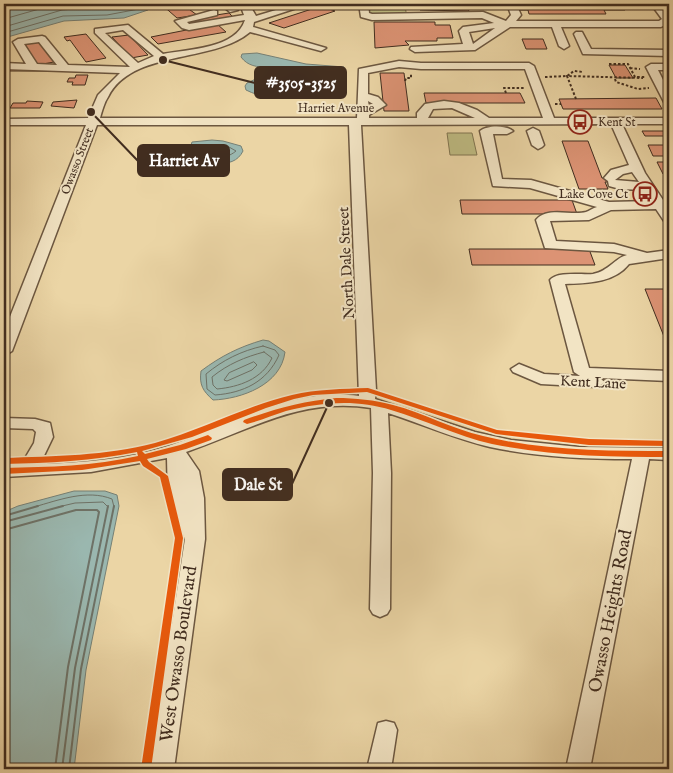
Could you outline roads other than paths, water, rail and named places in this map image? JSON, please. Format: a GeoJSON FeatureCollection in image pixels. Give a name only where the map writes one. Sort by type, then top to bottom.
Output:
{"type":"FeatureCollection","features":[{"type":"Feature","properties":{"kind":"street"},"geometry":{"type":"LineString","coordinates":[[200,4],[214,13]]}},
{"type":"Feature","properties":{"kind":"street"},"geometry":{"type":"LineString","coordinates":[[249,14],[272,4]]}},
{"type":"Feature","properties":{"kind":"street"},"geometry":{"type":"LineString","coordinates":[[305,4],[249,14],[189,27],[184,26],[180,21],[214,13],[229,7],[249,14],[321,48]]}},
{"type":"Feature","properties":{"kind":"street"},"geometry":{"type":"LineString","coordinates":[[364,4],[364,15],[372,17],[482,15],[508,24]]}},
{"type":"Feature","properties":{"kind":"street"},"geometry":{"type":"LineString","coordinates":[[479,4],[482,15]]}},
{"type":"Feature","properties":{"kind":"street"},"geometry":{"type":"LineString","coordinates":[[512,4],[516,16]]}},
{"type":"Feature","properties":{"kind":"street"},"geometry":{"type":"LineString","coordinates":[[656,4],[667,20],[664,31]]}},
{"type":"Feature","properties":{"kind":"street","name":"Owasso Street"},"geometry":{"type":"LineString","coordinates":[[4,350],[92,122],[103,95],[109,86],[159,55],[205,50],[232,41],[249,14]]}},
{"type":"Feature","properties":{"kind":"street"},"geometry":{"type":"LineString","coordinates":[[414,49],[475,47],[508,24],[516,16],[583,18],[587,25]]}},
{"type":"Feature","properties":{"kind":"street"},"geometry":{"type":"LineString","coordinates":[[469,48],[464,31],[466,29],[508,24],[556,25],[577,30],[664,31]]}},
{"type":"Feature","properties":{"kind":"street"},"geometry":{"type":"LineString","coordinates":[[556,25],[564,46]]}},
{"type":"Feature","properties":{"kind":"street"},"geometry":{"type":"LineString","coordinates":[[577,30],[587,25],[664,31]]}},
{"type":"Feature","properties":{"kind":"street"},"geometry":{"type":"LineString","coordinates":[[134,69],[98,31],[125,26],[159,55]]}},
{"type":"Feature","properties":{"kind":"street"},"geometry":{"type":"LineString","coordinates":[[577,30],[587,52],[669,53]]}},
{"type":"Feature","properties":{"kind":"street"},"geometry":{"type":"LineString","coordinates":[[33,66],[18,42],[42,39],[64,67]]}},
{"type":"Feature","properties":{"kind":"street"},"geometry":{"type":"LineString","coordinates":[[4,66],[134,69]]}},
{"type":"Feature","properties":{"kind":"street","name":"North Dale Street"},"geometry":{"type":"LineString","coordinates":[[380,609],[382,473],[372,403],[368,390],[360,119],[363,96],[363,71],[393,68],[529,66],[550,121]]}},
{"type":"Feature","properties":{"kind":"street"},"geometry":{"type":"LineString","coordinates":[[669,67],[651,67],[669,99]]}},
{"type":"Feature","properties":{"kind":"street"},"geometry":{"type":"LineString","coordinates":[[360,119],[380,105],[374,99],[363,96]]}},
{"type":"Feature","properties":{"kind":"street"},"geometry":{"type":"LineString","coordinates":[[422,121],[423,113],[429,106],[442,104],[469,109],[486,121]]}},
{"type":"Feature","properties":{"kind":"street"},"geometry":{"type":"LineString","coordinates":[[618,124],[625,114],[636,111],[669,112]]}},
{"type":"Feature","properties":{"kind":"street","name":"Harriet Avenue"},"geometry":{"type":"LineString","coordinates":[[4,122],[360,119],[550,121],[618,124],[669,121]]}},
{"type":"Feature","properties":{"kind":"street"},"geometry":{"type":"LineString","coordinates":[[618,124],[533,131],[486,131],[497,183],[531,184],[608,206],[665,210]]}},
{"type":"Feature","properties":{"kind":"street"},"geometry":{"type":"LineString","coordinates":[[618,124],[646,186],[665,210]]}},
{"type":"Feature","properties":{"kind":"street"},"geometry":{"type":"LineString","coordinates":[[504,131],[507,145]]}},
{"type":"Feature","properties":{"kind":"street"},"geometry":{"type":"LineString","coordinates":[[533,131],[538,145]]}},
{"type":"Feature","properties":{"kind":"street"},"geometry":{"type":"LineString","coordinates":[[637,168],[624,169],[614,173],[611,180],[620,186],[646,186]]}},
{"type":"Feature","properties":{"kind":"street"},"geometry":{"type":"LineString","coordinates":[[608,206],[589,216],[547,217],[543,220],[550,245],[614,248],[644,256]]}},
{"type":"Feature","properties":{"kind":"street"},"geometry":{"type":"LineString","coordinates":[[669,254],[625,260],[620,268],[604,276],[557,280],[582,372],[669,376]]}},
{"type":"Feature","properties":{"kind":"street","name":"Kent Lane"},"geometry":{"type":"LineString","coordinates":[[519,369],[541,379],[669,385]]}},
{"type":"Feature","properties":{"kind":"street"},"geometry":{"type":"LineString","coordinates":[[4,470],[100,466],[175,450],[296,405],[331,400],[372,403],[468,435],[499,443],[579,452],[669,454]]}},
{"type":"Feature","properties":{"kind":"street"},"geometry":{"type":"LineString","coordinates":[[4,423],[35,424],[44,427],[46,432],[28,470]]}},
{"type":"Feature","properties":{"kind":"street","name":"West Owasso Boulevard"},"geometry":{"type":"LineString","coordinates":[[162,769],[195,539],[177,501],[175,450]]}},
{"type":"Feature","properties":{"kind":"street","name":"Owasso Heights Road"},"geometry":{"type":"LineString","coordinates":[[578,769],[642,454]]}},
{"type":"Feature","properties":{"kind":"street"},"geometry":{"type":"LineString","coordinates":[[379,769],[386,730]]}},
{"type":"Feature","properties":{"kind":"water"},"geometry":{"type":"Polygon","coordinates":[[[4,4],[132,4],[148,7],[148,10],[124,18],[64,21],[4,38],[4,4]]]}},
{"type":"Feature","properties":{"kind":"water"},"geometry":{"type":"Polygon","coordinates":[[[257,53],[306,64],[344,67],[344,76],[340,82],[301,76],[298,69],[291,67],[260,67],[246,62],[241,57],[242,54],[257,53]]]}},
{"type":"Feature","properties":{"kind":"water"},"geometry":{"type":"Polygon","coordinates":[[[258,78],[278,82],[295,95],[283,98],[270,97],[257,95],[246,90],[245,86],[247,83],[258,78]]]}},
{"type":"Feature","properties":{"kind":"water"},"geometry":{"type":"Polygon","coordinates":[[[212,140],[241,146],[243,151],[232,161],[217,163],[202,159],[189,151],[192,142],[212,140]]]}},
{"type":"Feature","properties":{"kind":"water"},"geometry":{"type":"Polygon","coordinates":[[[263,340],[269,341],[285,352],[282,363],[276,373],[258,388],[247,393],[236,397],[213,400],[202,387],[201,371],[230,352],[263,340]]]}},
{"type":"Feature","properties":{"kind":"water"},"geometry":{"type":"Polygon","coordinates":[[[74,491],[105,491],[117,495],[119,506],[86,670],[74,769],[4,769],[4,512],[18,506],[74,491]]]}},
{"type":"Feature","properties":{"kind":"place","name":"#3505-3525"},"geometry":{"type":"Point","coordinates":[163,60]}},
{"type":"Feature","properties":{"kind":"place","name":"Harriet Av"},"geometry":{"type":"Point","coordinates":[91,112]}},
{"type":"Feature","properties":{"kind":"place","name":"Kent St"},"geometry":{"type":"Point","coordinates":[580,122]}},
{"type":"Feature","properties":{"kind":"place","name":"Lake Cove Ct"},"geometry":{"type":"Point","coordinates":[645,194]}},
{"type":"Feature","properties":{"kind":"place","name":"Dale St"},"geometry":{"type":"Point","coordinates":[329,403]}}]}
